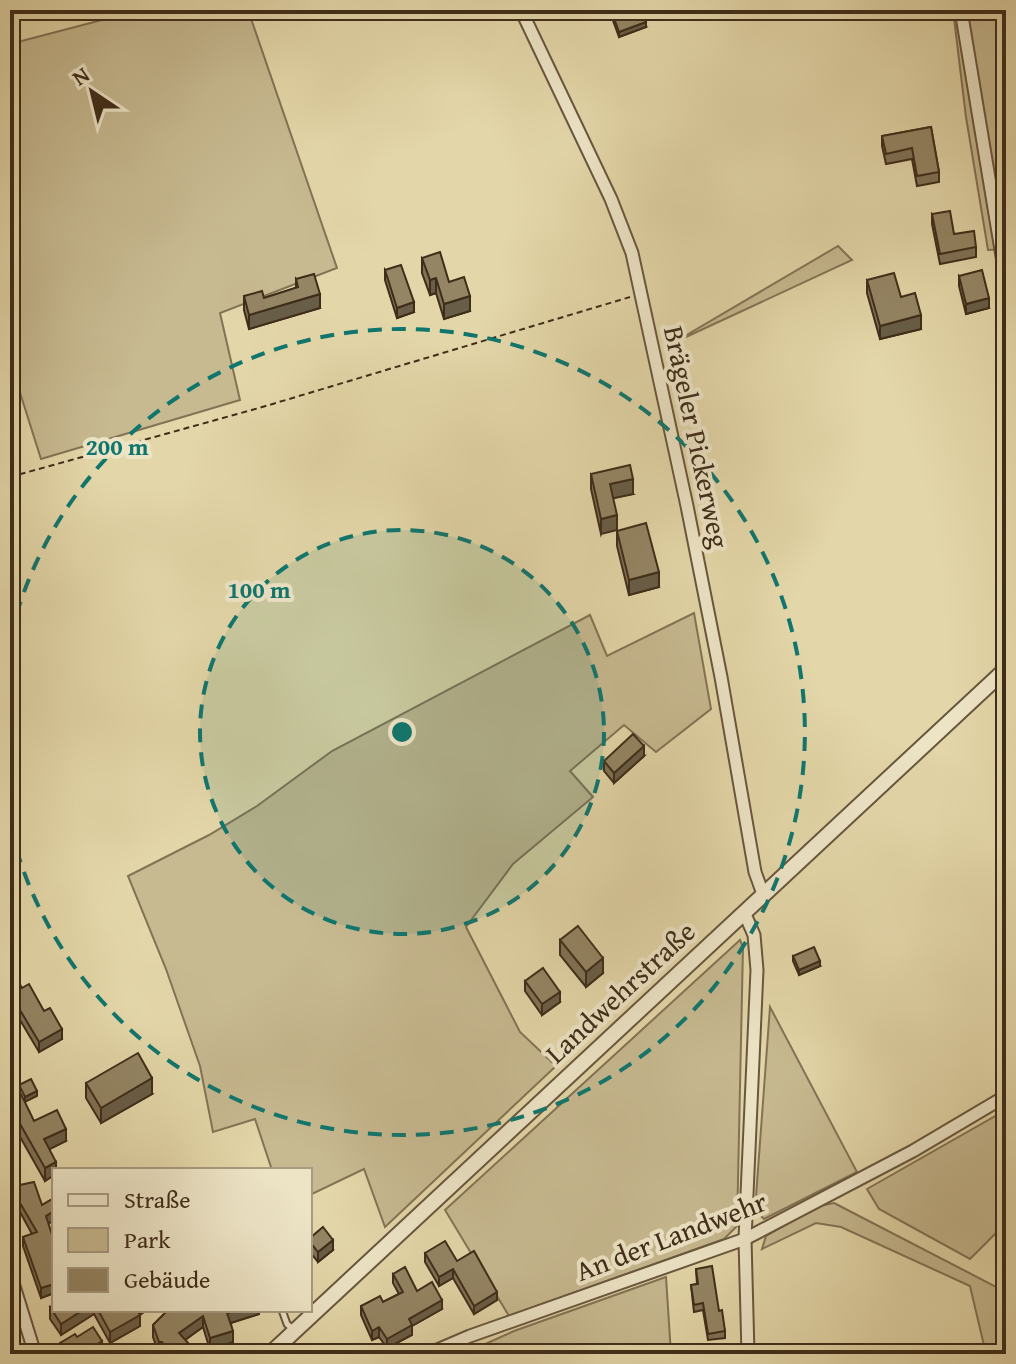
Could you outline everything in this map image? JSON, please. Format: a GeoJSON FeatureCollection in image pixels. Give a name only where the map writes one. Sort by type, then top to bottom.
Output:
{"type":"FeatureCollection","features":[{"type":"Feature","properties":{"kind":"street","name":"Brägeler Pickerweg"},"geometry":{"type":"LineString","coordinates":[[521,10],[611,199],[632,253],[721,677],[755,872],[763,894]]}},
{"type":"Feature","properties":{"kind":"street"},"geometry":{"type":"LineString","coordinates":[[961,10],[1006,280]]}},
{"type":"Feature","properties":{"kind":"street","name":"Landwehrstraße"},"geometry":{"type":"LineString","coordinates":[[270,1354],[1006,669]]}},
{"type":"Feature","properties":{"kind":"street"},"geometry":{"type":"LineString","coordinates":[[744,912],[754,935],[757,970],[745,1239],[748,1354]]}},
{"type":"Feature","properties":{"kind":"street","name":"An der Landwehr"},"geometry":{"type":"LineString","coordinates":[[428,1354],[470,1336],[745,1239],[913,1151],[1006,1096]]}},
{"type":"Feature","properties":{"kind":"street"},"geometry":{"type":"LineString","coordinates":[[10,1273],[35,1354]]}},
{"type":"Feature","properties":{"kind":"lane"},"geometry":{"type":"LineString","coordinates":[[283,1312],[287,1324],[294,1331]]}},
{"type":"Feature","properties":{"kind":"path"},"geometry":{"type":"LineString","coordinates":[[10,477],[259,408],[642,293]]}},
{"type":"Feature","properties":{"kind":"green space"},"geometry":{"type":"Polygon","coordinates":[[[140,10],[248,10],[337,268],[220,313],[240,400],[41,459],[10,361],[10,44],[140,10]]]}},
{"type":"Feature","properties":{"kind":"green space"},"geometry":{"type":"Polygon","coordinates":[[[953,10],[1006,10],[1006,249],[988,250],[966,117],[953,10]]]}},
{"type":"Feature","properties":{"kind":"green space"},"geometry":{"type":"Polygon","coordinates":[[[838,246],[852,260],[673,343],[838,246]]]}},
{"type":"Feature","properties":{"kind":"green space"},"geometry":{"type":"Polygon","coordinates":[[[694,613],[711,709],[656,752],[624,725],[570,771],[593,797],[513,864],[466,927],[520,1032],[556,1066],[385,1227],[364,1169],[312,1194],[312,1168],[271,1168],[255,1119],[213,1132],[200,1066],[166,969],[128,876],[209,835],[257,806],[332,751],[590,615],[607,656],[694,613]]]}},
{"type":"Feature","properties":{"kind":"green space"},"geometry":{"type":"Polygon","coordinates":[[[740,940],[743,947],[737,1226],[724,1239],[509,1316],[445,1210],[740,940]]]}},
{"type":"Feature","properties":{"kind":"green space"},"geometry":{"type":"Polygon","coordinates":[[[770,1007],[857,1172],[764,1219],[755,1210],[770,1007]]]}},
{"type":"Feature","properties":{"kind":"green space"},"geometry":{"type":"Polygon","coordinates":[[[1006,1110],[1006,1223],[970,1259],[879,1209],[867,1189],[1006,1110]]]}},
{"type":"Feature","properties":{"kind":"green space"},"geometry":{"type":"Polygon","coordinates":[[[834,1203],[1006,1292],[1006,1354],[986,1354],[970,1286],[841,1227],[816,1223],[762,1249],[766,1236],[819,1206],[834,1203]]]}},
{"type":"Feature","properties":{"kind":"green space"},"geometry":{"type":"Polygon","coordinates":[[[666,1277],[671,1354],[463,1354],[514,1331],[666,1277]]]}},
{"type":"Feature","properties":{"kind":"building"},"geometry":{"type":"Polygon","coordinates":[[[611,10],[642,10],[646,22],[619,32],[611,10]]]}},
{"type":"Feature","properties":{"kind":"building"},"geometry":{"type":"Polygon","coordinates":[[[931,127],[939,172],[917,176],[912,148],[886,154],[882,136],[931,127]]]}},
{"type":"Feature","properties":{"kind":"building"},"geometry":{"type":"Polygon","coordinates":[[[950,211],[954,234],[974,231],[976,247],[940,254],[932,214],[950,211]]]}},
{"type":"Feature","properties":{"kind":"building"},"geometry":{"type":"Polygon","coordinates":[[[440,252],[449,282],[464,277],[470,296],[444,304],[436,278],[430,280],[422,258],[440,252]]]}},
{"type":"Feature","properties":{"kind":"building"},"geometry":{"type":"Polygon","coordinates":[[[401,265],[414,302],[397,308],[385,270],[401,265]]]}},
{"type":"Feature","properties":{"kind":"building"},"geometry":{"type":"Polygon","coordinates":[[[982,270],[989,298],[966,304],[959,276],[982,270]]]}},
{"type":"Feature","properties":{"kind":"building"},"geometry":{"type":"Polygon","coordinates":[[[894,273],[901,297],[915,293],[921,315],[880,326],[867,280],[894,273]]]}},
{"type":"Feature","properties":{"kind":"building"},"geometry":{"type":"Polygon","coordinates":[[[314,274],[320,294],[249,315],[244,296],[262,291],[264,298],[298,287],[296,279],[314,274]]]}},
{"type":"Feature","properties":{"kind":"building"},"geometry":{"type":"Polygon","coordinates":[[[630,465],[633,479],[610,484],[617,515],[601,519],[591,474],[630,465]]]}},
{"type":"Feature","properties":{"kind":"building"},"geometry":{"type":"Polygon","coordinates":[[[646,523],[659,572],[629,580],[617,531],[646,523]]]}},
{"type":"Feature","properties":{"kind":"building"},"geometry":{"type":"Polygon","coordinates":[[[633,734],[644,746],[614,773],[604,761],[633,734]]]}},
{"type":"Feature","properties":{"kind":"building"},"geometry":{"type":"Polygon","coordinates":[[[578,926],[603,958],[586,972],[560,940],[578,926]]]}},
{"type":"Feature","properties":{"kind":"building"},"geometry":{"type":"Polygon","coordinates":[[[10,941],[17,950],[10,954],[10,941]]]}},
{"type":"Feature","properties":{"kind":"building"},"geometry":{"type":"Polygon","coordinates":[[[814,947],[820,961],[799,970],[793,956],[814,947]]]}},
{"type":"Feature","properties":{"kind":"building"},"geometry":{"type":"Polygon","coordinates":[[[10,967],[22,988],[29,984],[44,1011],[50,1008],[62,1029],[39,1042],[20,1010],[10,1016],[10,967]]]}},
{"type":"Feature","properties":{"kind":"building"},"geometry":{"type":"Polygon","coordinates":[[[543,968],[560,992],[542,1004],[525,981],[543,968]]]}},
{"type":"Feature","properties":{"kind":"building"},"geometry":{"type":"Polygon","coordinates":[[[138,1053],[152,1078],[101,1108],[86,1083],[138,1053]]]}},
{"type":"Feature","properties":{"kind":"building"},"geometry":{"type":"Polygon","coordinates":[[[10,1057],[16,1068],[10,1071],[10,1057]]]}},
{"type":"Feature","properties":{"kind":"building"},"geometry":{"type":"Polygon","coordinates":[[[31,1079],[37,1091],[25,1097],[19,1085],[31,1079]]]}},
{"type":"Feature","properties":{"kind":"building"},"geometry":{"type":"Polygon","coordinates":[[[21,1094],[34,1121],[57,1110],[66,1129],[44,1139],[56,1162],[45,1168],[15,1115],[10,1117],[10,1098],[21,1094]]]}},
{"type":"Feature","properties":{"kind":"building"},"geometry":{"type":"Polygon","coordinates":[[[34,1182],[42,1205],[52,1199],[52,1212],[46,1216],[52,1235],[52,1285],[41,1288],[23,1237],[37,1232],[20,1203],[12,1205],[10,1187],[34,1182]]]}},
{"type":"Feature","properties":{"kind":"building"},"geometry":{"type":"Polygon","coordinates":[[[323,1227],[333,1240],[318,1252],[312,1244],[312,1236],[323,1227]]]}},
{"type":"Feature","properties":{"kind":"building"},"geometry":{"type":"Polygon","coordinates":[[[445,1241],[457,1261],[474,1251],[497,1292],[474,1306],[453,1269],[439,1277],[425,1253],[445,1241]]]}},
{"type":"Feature","properties":{"kind":"building"},"geometry":{"type":"Polygon","coordinates":[[[712,1266],[725,1331],[708,1334],[703,1303],[694,1305],[691,1285],[698,1284],[696,1269],[712,1266]]]}},
{"type":"Feature","properties":{"kind":"building"},"geometry":{"type":"Polygon","coordinates":[[[405,1267],[417,1291],[432,1282],[442,1300],[409,1319],[412,1325],[387,1339],[379,1327],[372,1331],[361,1306],[380,1296],[383,1302],[403,1292],[393,1274],[405,1267]]]}},
{"type":"Feature","properties":{"kind":"building"},"geometry":{"type":"Polygon","coordinates":[[[53,1312],[80,1312],[61,1324],[53,1312]]]}},
{"type":"Feature","properties":{"kind":"building"},"geometry":{"type":"Polygon","coordinates":[[[99,1312],[138,1312],[140,1315],[110,1332],[99,1312]]]}},
{"type":"Feature","properties":{"kind":"building"},"geometry":{"type":"Polygon","coordinates":[[[166,1312],[230,1312],[227,1313],[233,1331],[210,1338],[203,1316],[179,1333],[198,1354],[172,1354],[159,1342],[153,1325],[166,1312]]]}},
{"type":"Feature","properties":{"kind":"building"},"geometry":{"type":"Polygon","coordinates":[[[93,1327],[102,1341],[82,1354],[66,1354],[60,1343],[93,1327]]]}}]}
